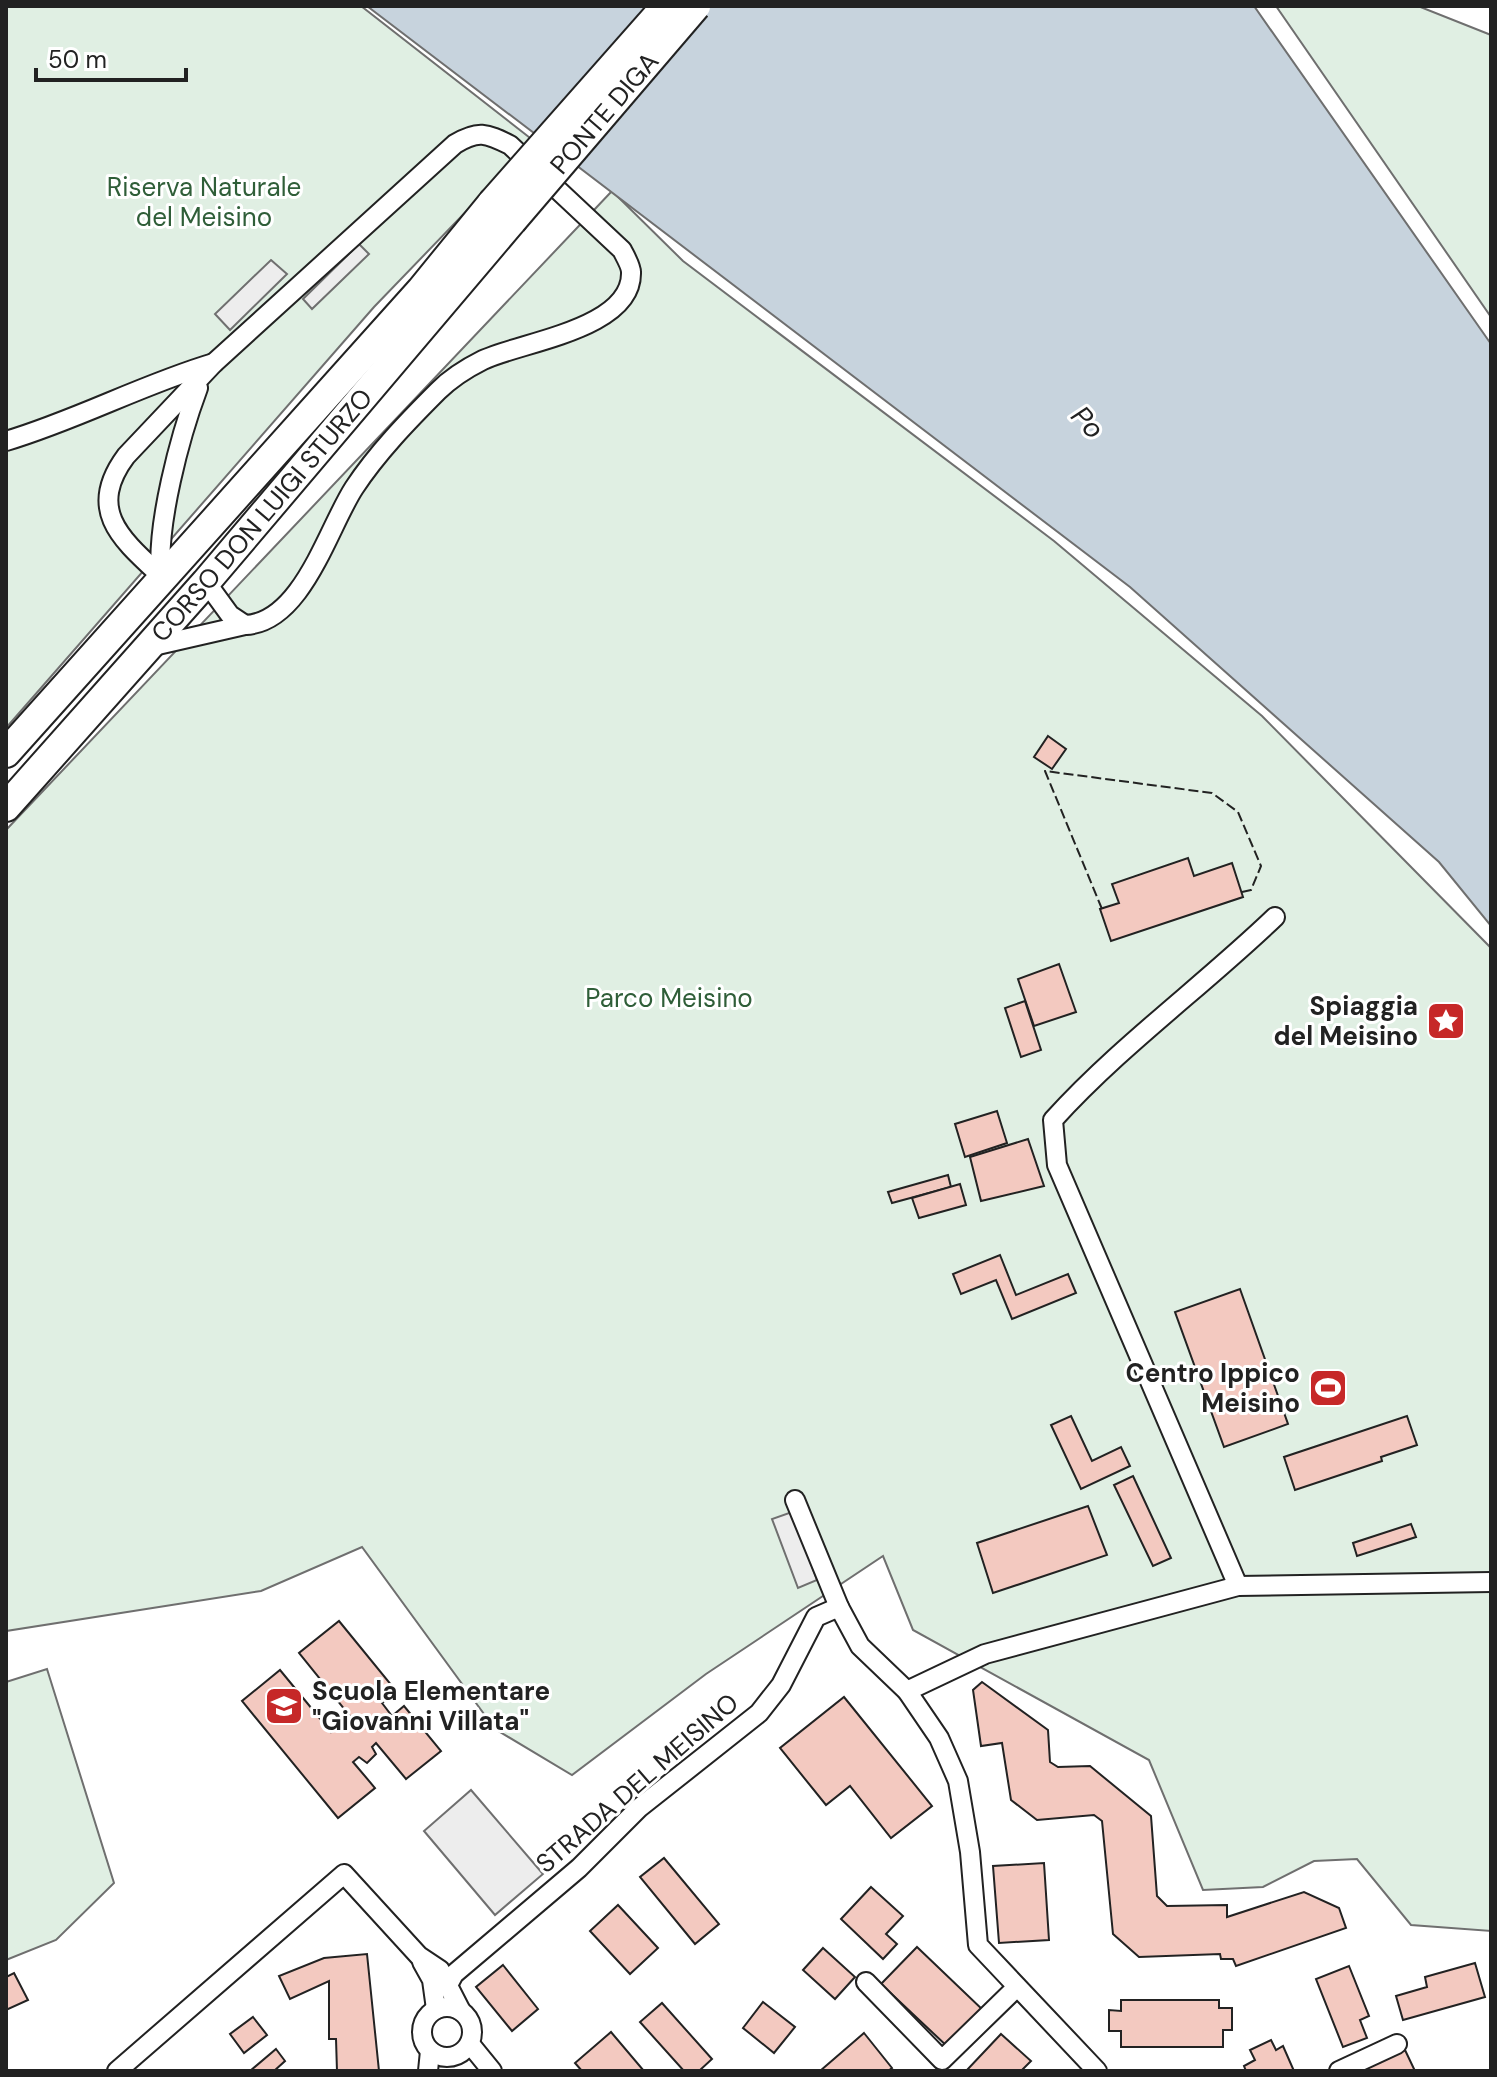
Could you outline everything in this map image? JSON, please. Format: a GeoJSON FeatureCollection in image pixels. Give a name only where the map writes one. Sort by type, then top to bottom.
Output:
{"type":"FeatureCollection","features":[{"type":"Feature","properties":{"kind":"main road","name":"PONTE DIGA"},"geometry":{"type":"LineString","coordinates":[[502,212],[666,6]]}},
{"type":"Feature","properties":{"kind":"main road","name":"PONTE DIGA"},"geometry":{"type":"LineString","coordinates":[[502,212],[696,6]]}},
{"type":"Feature","properties":{"kind":"main road","name":"CORSO DON LUIGI STURZO"},"geometry":{"type":"LineString","coordinates":[[6,753],[161,576],[421,290],[502,212]]}},
{"type":"Feature","properties":{"kind":"main road","name":"CORSO DON LUIGI STURZO"},"geometry":{"type":"LineString","coordinates":[[6,807],[206,582],[502,212]]}},
{"type":"Feature","properties":{"kind":"street"},"geometry":{"type":"LineString","coordinates":[[149,647],[266,620],[294,597],[354,489],[439,389],[483,360],[595,322],[612,310],[627,293],[631,271],[622,250],[510,145],[492,137],[472,134],[455,144],[214,363],[201,381],[114,472],[108,493],[115,531],[161,576]]}},
{"type":"Feature","properties":{"kind":"street"},"geometry":{"type":"LineString","coordinates":[[6,441],[48,428],[155,381],[214,363]]}},
{"type":"Feature","properties":{"kind":"street"},"geometry":{"type":"LineString","coordinates":[[161,576],[158,550],[188,415],[201,381]]}},
{"type":"Feature","properties":{"kind":"street"},"geometry":{"type":"LineString","coordinates":[[206,582],[230,615],[245,625]]}},
{"type":"Feature","properties":{"kind":"street"},"geometry":{"type":"LineString","coordinates":[[1238,1586],[1057,1165],[1053,1120],[1099,1069],[1226,964],[1275,917]]}},
{"type":"Feature","properties":{"kind":"street"},"geometry":{"type":"LineString","coordinates":[[795,1500],[839,1607],[860,1646],[907,1691],[939,1738],[958,1781],[970,1852],[978,1945],[1097,2071]]}},
{"type":"Feature","properties":{"kind":"street"},"geometry":{"type":"LineString","coordinates":[[907,1691],[985,1654],[1238,1586],[1491,1582]]}},
{"type":"Feature","properties":{"kind":"street","name":"STRADA DEL MEISINO"},"geometry":{"type":"LineString","coordinates":[[448,1985],[454,1974],[579,1868],[639,1808],[759,1713],[781,1685],[816,1617],[839,1607]]}},
{"type":"Feature","properties":{"kind":"street"},"geometry":{"type":"LineString","coordinates":[[117,2071],[344,1874],[419,1956],[440,1970],[461,2011],[472,2025],[470,2044],[449,2064],[423,2042],[422,2027],[436,2009],[453,2007],[461,2011]]}},
{"type":"Feature","properties":{"kind":"street"},"geometry":{"type":"LineString","coordinates":[[419,1956],[432,1980],[436,2009]]}},
{"type":"Feature","properties":{"kind":"street"},"geometry":{"type":"LineString","coordinates":[[866,1982],[942,2060],[1017,1987]]}},
{"type":"Feature","properties":{"kind":"street"},"geometry":{"type":"LineString","coordinates":[[470,2044],[492,2071]]}},
{"type":"Feature","properties":{"kind":"street"},"geometry":{"type":"LineString","coordinates":[[1339,2071],[1397,2044]]}},
{"type":"Feature","properties":{"kind":"street"},"geometry":{"type":"LineString","coordinates":[[428,2071],[430,2051]]}},
{"type":"Feature","properties":{"kind":"green space","name":"Riserva Naturale del Meisino"},"geometry":{"type":"Polygon","coordinates":[[[6,6],[361,6],[534,141],[374,307],[6,728],[6,6]]]}},
{"type":"Feature","properties":{"kind":"green space"},"geometry":{"type":"Polygon","coordinates":[[[1276,6],[1418,6],[1491,35],[1491,317],[1276,6]]]}},
{"type":"Feature","properties":{"kind":"green space","name":"Parco Meisino"},"geometry":{"type":"Polygon","coordinates":[[[612,191],[683,261],[1054,541],[1262,716],[1491,948],[1491,1931],[1411,1925],[1357,1859],[1314,1861],[1263,1887],[1203,1890],[1149,1760],[913,1630],[883,1556],[706,1674],[572,1775],[495,1729],[362,1547],[261,1591],[6,1631],[6,830],[612,191]]]}},
{"type":"Feature","properties":{"kind":"green space"},"geometry":{"type":"Polygon","coordinates":[[[47,1669],[114,1883],[56,1940],[6,1960],[6,1682],[47,1669]]]}},
{"type":"Feature","properties":{"kind":"shaded area"},"geometry":{"type":"Polygon","coordinates":[[[359,244],[369,254],[312,309],[303,299],[359,244]]]}},
{"type":"Feature","properties":{"kind":"shaded area"},"geometry":{"type":"Polygon","coordinates":[[[271,260],[287,274],[230,330],[215,314],[271,260]]]}},
{"type":"Feature","properties":{"kind":"shaded area"},"geometry":{"type":"Polygon","coordinates":[[[792,1512],[817,1580],[798,1588],[772,1519],[792,1512]]]}},
{"type":"Feature","properties":{"kind":"shaded area"},"geometry":{"type":"Polygon","coordinates":[[[471,1790],[543,1874],[495,1915],[424,1831],[471,1790]]]}},
{"type":"Feature","properties":{"kind":"water","name":"Po"},"geometry":{"type":"Polygon","coordinates":[[[367,6],[1254,6],[1491,344],[1491,926],[1439,862],[1130,587],[367,6]]]}},
{"type":"Feature","properties":{"kind":"building"},"geometry":{"type":"Polygon","coordinates":[[[1048,736],[1066,749],[1052,769],[1034,757],[1048,736]]]}},
{"type":"Feature","properties":{"kind":"building"},"geometry":{"type":"Polygon","coordinates":[[[1188,858],[1194,876],[1232,863],[1243,897],[1111,941],[1100,909],[1119,903],[1112,884],[1188,858]]]}},
{"type":"Feature","properties":{"kind":"building"},"geometry":{"type":"Polygon","coordinates":[[[1059,964],[1076,1012],[1034,1026],[1018,979],[1059,964]]]}},
{"type":"Feature","properties":{"kind":"building"},"geometry":{"type":"Polygon","coordinates":[[[1025,1001],[1041,1050],[1021,1057],[1005,1008],[1025,1001]]]}},
{"type":"Feature","properties":{"kind":"building"},"geometry":{"type":"Polygon","coordinates":[[[997,1111],[1007,1143],[965,1157],[955,1124],[997,1111]]]}},
{"type":"Feature","properties":{"kind":"building"},"geometry":{"type":"Polygon","coordinates":[[[1028,1139],[1044,1186],[981,1201],[970,1157],[1028,1139]]]}},
{"type":"Feature","properties":{"kind":"building"},"geometry":{"type":"Polygon","coordinates":[[[948,1175],[951,1187],[892,1203],[888,1192],[948,1175]]]}},
{"type":"Feature","properties":{"kind":"building"},"geometry":{"type":"Polygon","coordinates":[[[960,1184],[966,1205],[919,1218],[912,1198],[960,1184]]]}},
{"type":"Feature","properties":{"kind":"building"},"geometry":{"type":"Polygon","coordinates":[[[1000,1255],[1016,1295],[1068,1274],[1076,1293],[1012,1319],[996,1280],[961,1294],[953,1274],[1000,1255]]]}},
{"type":"Feature","properties":{"kind":"building"},"geometry":{"type":"Polygon","coordinates":[[[1240,1289],[1288,1424],[1224,1447],[1175,1312],[1240,1289]]]}},
{"type":"Feature","properties":{"kind":"building"},"geometry":{"type":"Polygon","coordinates":[[[1071,1416],[1092,1461],[1121,1447],[1130,1466],[1081,1489],[1051,1425],[1071,1416]]]}},
{"type":"Feature","properties":{"kind":"building"},"geometry":{"type":"Polygon","coordinates":[[[1407,1416],[1417,1445],[1381,1457],[1382,1461],[1295,1490],[1284,1457],[1407,1416]]]}},
{"type":"Feature","properties":{"kind":"building"},"geometry":{"type":"Polygon","coordinates":[[[1133,1476],[1171,1558],[1153,1566],[1114,1485],[1133,1476]]]}},
{"type":"Feature","properties":{"kind":"building"},"geometry":{"type":"Polygon","coordinates":[[[1088,1506],[1107,1555],[993,1593],[977,1543],[1088,1506]]]}},
{"type":"Feature","properties":{"kind":"building"},"geometry":{"type":"Polygon","coordinates":[[[1411,1524],[1416,1537],[1357,1556],[1353,1543],[1411,1524]]]}},
{"type":"Feature","properties":{"kind":"building"},"geometry":{"type":"Polygon","coordinates":[[[339,1621],[397,1692],[382,1703],[392,1716],[404,1706],[441,1751],[406,1779],[376,1743],[372,1747],[376,1754],[367,1763],[359,1757],[353,1762],[375,1788],[338,1818],[242,1701],[280,1670],[331,1732],[350,1716],[299,1653],[339,1621]]]}},
{"type":"Feature","properties":{"kind":"building"},"geometry":{"type":"Polygon","coordinates":[[[982,1682],[1048,1730],[1050,1762],[1058,1767],[1090,1766],[1151,1816],[1157,1896],[1167,1906],[1227,1905],[1227,1917],[1304,1892],[1339,1908],[1346,1928],[1236,1966],[1233,1959],[1221,1959],[1220,1954],[1139,1957],[1113,1934],[1102,1821],[1094,1815],[1037,1820],[1011,1800],[1002,1743],[981,1746],[973,1690],[982,1682]]]}},
{"type":"Feature","properties":{"kind":"building"},"geometry":{"type":"Polygon","coordinates":[[[844,1697],[932,1806],[891,1838],[850,1786],[826,1805],[780,1748],[844,1697]]]}},
{"type":"Feature","properties":{"kind":"building"},"geometry":{"type":"Polygon","coordinates":[[[664,1858],[719,1924],[695,1944],[640,1877],[664,1858]]]}},
{"type":"Feature","properties":{"kind":"building"},"geometry":{"type":"Polygon","coordinates":[[[1044,1863],[1049,1940],[999,1943],[993,1866],[1044,1863]]]}},
{"type":"Feature","properties":{"kind":"building"},"geometry":{"type":"Polygon","coordinates":[[[871,1887],[903,1916],[886,1934],[897,1944],[883,1959],[841,1919],[871,1887]]]}},
{"type":"Feature","properties":{"kind":"building"},"geometry":{"type":"Polygon","coordinates":[[[618,1905],[658,1948],[630,1974],[590,1931],[618,1905]]]}},
{"type":"Feature","properties":{"kind":"building"},"geometry":{"type":"Polygon","coordinates":[[[917,1947],[985,2012],[950,2049],[881,1984],[917,1947]]]}},
{"type":"Feature","properties":{"kind":"building"},"geometry":{"type":"Polygon","coordinates":[[[823,1948],[855,1977],[835,1999],[803,1970],[823,1948]]]}},
{"type":"Feature","properties":{"kind":"building"},"geometry":{"type":"Polygon","coordinates":[[[367,1954],[379,2071],[337,2071],[336,2039],[329,2039],[329,1981],[290,1999],[279,1976],[324,1958],[367,1954]]]}},
{"type":"Feature","properties":{"kind":"building"},"geometry":{"type":"Polygon","coordinates":[[[1475,1963],[1485,1997],[1403,2020],[1396,1996],[1427,1987],[1425,1977],[1475,1963]]]}},
{"type":"Feature","properties":{"kind":"building"},"geometry":{"type":"Polygon","coordinates":[[[503,1965],[538,2009],[512,2031],[476,1987],[503,1965]]]}},
{"type":"Feature","properties":{"kind":"building"},"geometry":{"type":"Polygon","coordinates":[[[1349,1966],[1369,2016],[1360,2020],[1367,2038],[1343,2047],[1316,1979],[1349,1966]]]}},
{"type":"Feature","properties":{"kind":"building"},"geometry":{"type":"Polygon","coordinates":[[[14,1973],[28,2000],[6,2010],[6,1977],[14,1973]]]}},
{"type":"Feature","properties":{"kind":"building"},"geometry":{"type":"Polygon","coordinates":[[[1121,2000],[1219,2000],[1219,2008],[1232,2008],[1232,2030],[1223,2030],[1223,2047],[1121,2047],[1121,2031],[1109,2031],[1109,2010],[1121,2011],[1121,2000]]]}},
{"type":"Feature","properties":{"kind":"building"},"geometry":{"type":"Polygon","coordinates":[[[763,2002],[795,2027],[774,2053],[743,2028],[763,2002]]]}},
{"type":"Feature","properties":{"kind":"building"},"geometry":{"type":"Polygon","coordinates":[[[662,2003],[712,2059],[699,2071],[684,2071],[640,2022],[662,2003]]]}},
{"type":"Feature","properties":{"kind":"building"},"geometry":{"type":"Polygon","coordinates":[[[253,2017],[267,2035],[244,2053],[230,2034],[253,2017]]]}},
{"type":"Feature","properties":{"kind":"building"},"geometry":{"type":"Polygon","coordinates":[[[611,2032],[644,2071],[582,2071],[575,2063],[611,2032]]]}},
{"type":"Feature","properties":{"kind":"building"},"geometry":{"type":"Polygon","coordinates":[[[864,2033],[892,2068],[888,2071],[820,2071],[864,2033]]]}},
{"type":"Feature","properties":{"kind":"building"},"geometry":{"type":"Polygon","coordinates":[[[1001,2034],[1031,2061],[1021,2071],[966,2071],[1001,2034]]]}},
{"type":"Feature","properties":{"kind":"building"},"geometry":{"type":"Polygon","coordinates":[[[1271,2040],[1276,2050],[1283,2046],[1294,2071],[1246,2071],[1244,2066],[1255,2060],[1250,2050],[1271,2040]]]}},
{"type":"Feature","properties":{"kind":"building"},"geometry":{"type":"Polygon","coordinates":[[[276,2049],[285,2061],[274,2071],[250,2071],[276,2049]]]}},
{"type":"Feature","properties":{"kind":"building"},"geometry":{"type":"Polygon","coordinates":[[[1405,2050],[1415,2071],[1358,2071],[1405,2050]]]}},
{"type":"Feature","properties":{"kind":"fence"},"geometry":{"type":"LineString","coordinates":[[1102,909],[1045,771],[1212,793],[1238,812],[1261,866],[1251,890],[1242,892]]}},
{"type":"Feature","properties":{"kind":"place","name":"Spiaggia del Meisino"},"geometry":{"type":"Point","coordinates":[1446,1021]}},
{"type":"Feature","properties":{"kind":"place","name":"Centro Ippico Meisino"},"geometry":{"type":"Point","coordinates":[1328,1388]}},
{"type":"Feature","properties":{"kind":"place","name":"Scuola Elementare \"Giovanni Villata\""},"geometry":{"type":"Point","coordinates":[284,1706]}}]}
